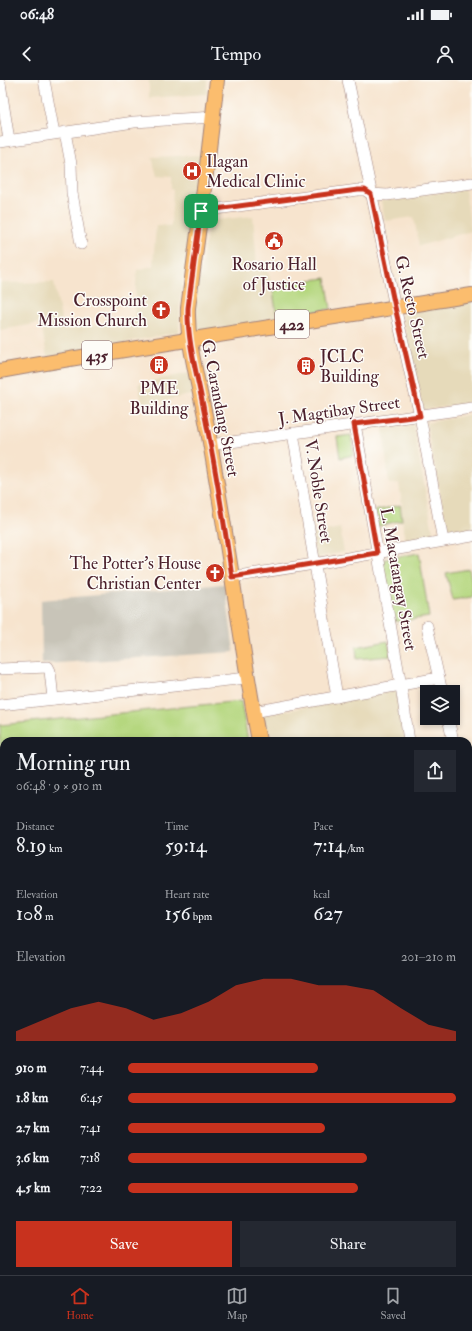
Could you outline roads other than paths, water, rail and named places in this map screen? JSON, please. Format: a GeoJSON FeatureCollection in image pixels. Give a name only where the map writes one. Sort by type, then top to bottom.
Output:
{"type":"FeatureCollection","features":[{"type":"Feature","properties":{"kind":"main road","name":"G. Carandang Street"},"geometry":{"type":"LineString","coordinates":[[217,80],[214,117],[187,323],[222,513],[247,678],[258,737]]}},
{"type":"Feature","properties":{"kind":"main road","name":"422"},"geometry":{"type":"LineString","coordinates":[[189,340],[472,295]]}},
{"type":"Feature","properties":{"kind":"main road","name":"435"},"geometry":{"type":"LineString","coordinates":[[2,371],[189,340]]}},
{"type":"Feature","properties":{"kind":"street"},"geometry":{"type":"LineString","coordinates":[[44,80],[71,164],[72,193],[80,244]]}},
{"type":"Feature","properties":{"kind":"street","name":"G. Recto Street"},"geometry":{"type":"LineString","coordinates":[[348,80],[395,307],[420,416],[443,541]]}},
{"type":"Feature","properties":{"kind":"street"},"geometry":{"type":"LineString","coordinates":[[0,83],[5,141],[134,122],[214,117]]}},
{"type":"Feature","properties":{"kind":"street"},"geometry":{"type":"LineString","coordinates":[[201,211],[358,190],[365,190],[371,194],[393,194],[472,183]]}},
{"type":"Feature","properties":{"kind":"street","name":"J. Magtibay Street"},"geometry":{"type":"LineString","coordinates":[[210,445],[472,408]]}},
{"type":"Feature","properties":{"kind":"street","name":"L. Macatangay Street"},"geometry":{"type":"LineString","coordinates":[[354,424],[408,737]]}},
{"type":"Feature","properties":{"kind":"street","name":"V. Noble Street"},"geometry":{"type":"LineString","coordinates":[[292,434],[336,697]]}},
{"type":"Feature","properties":{"kind":"street"},"geometry":{"type":"LineString","coordinates":[[232,577],[443,541],[472,538]]}},
{"type":"Feature","properties":{"kind":"street"},"geometry":{"type":"LineString","coordinates":[[427,626],[440,685]]}},
{"type":"Feature","properties":{"kind":"street"},"geometry":{"type":"LineString","coordinates":[[0,669],[48,667],[50,671],[53,699]]}},
{"type":"Feature","properties":{"kind":"street"},"geometry":{"type":"LineString","coordinates":[[0,705],[247,678]]}},
{"type":"Feature","properties":{"kind":"street"},"geometry":{"type":"LineString","coordinates":[[253,712],[439,678]]}},
{"type":"Feature","properties":{"kind":"street"},"geometry":{"type":"LineString","coordinates":[[450,725],[452,737]]}},
{"type":"Feature","properties":{"kind":"place","name":"Ilagan Medical Clinic"},"geometry":{"type":"Point","coordinates":[192,171]}},
{"type":"Feature","properties":{"kind":"place","name":"Rosario Hall of Justice"},"geometry":{"type":"Point","coordinates":[274,241]}},
{"type":"Feature","properties":{"kind":"place","name":"Crosspoint Mission Church"},"geometry":{"type":"Point","coordinates":[161,310]}},
{"type":"Feature","properties":{"kind":"place","name":"PME Building"},"geometry":{"type":"Point","coordinates":[159,365]}},
{"type":"Feature","properties":{"kind":"place","name":"JCLC Building"},"geometry":{"type":"Point","coordinates":[306,366]}},
{"type":"Feature","properties":{"kind":"place","name":"The Potter's House Christian Center"},"geometry":{"type":"Point","coordinates":[215,573]}}]}
